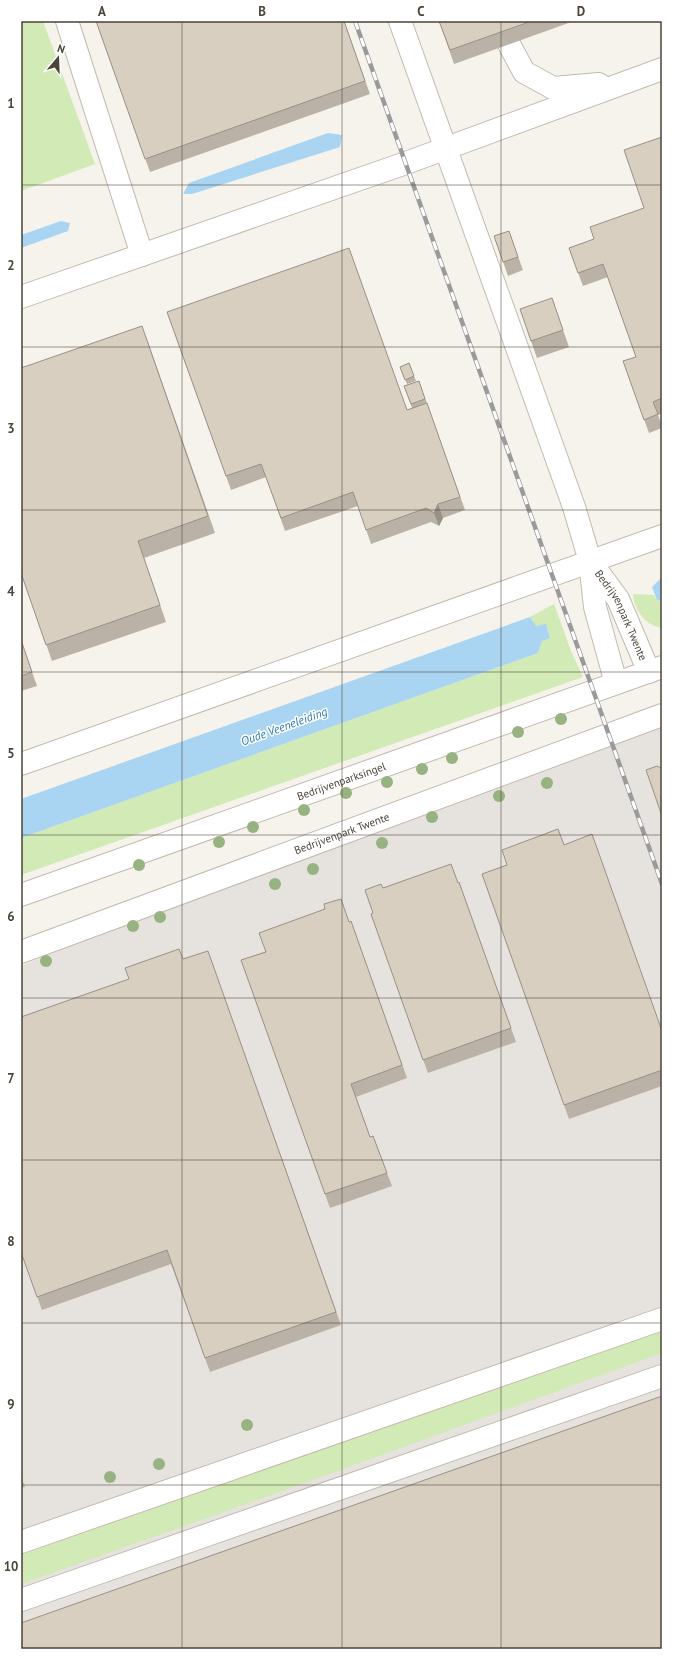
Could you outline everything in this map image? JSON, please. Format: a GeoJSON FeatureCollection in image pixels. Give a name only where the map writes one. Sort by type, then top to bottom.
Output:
{"type":"FeatureCollection","features":[{"type":"Feature","properties":{"kind":"street"},"geometry":{"type":"LineString","coordinates":[[66,21],[142,255]]}},
{"type":"Feature","properties":{"kind":"street"},"geometry":{"type":"LineString","coordinates":[[400,21],[571,500],[590,561]]}},
{"type":"Feature","properties":{"kind":"street"},"geometry":{"type":"LineString","coordinates":[[510,44],[524,72],[553,88],[599,84],[639,77]]}},
{"type":"Feature","properties":{"kind":"street"},"geometry":{"type":"LineString","coordinates":[[21,297],[406,164],[662,69]]}},
{"type":"Feature","properties":{"kind":"street","name":"Bedrijvenpark Twente"},"geometry":{"type":"LineString","coordinates":[[21,764],[662,536]]}},
{"type":"Feature","properties":{"kind":"street","name":"Bedrijvenpark Twente"},"geometry":{"type":"LineString","coordinates":[[590,561],[618,599],[655,669]]}},
{"type":"Feature","properties":{"kind":"street","name":"Bedrijvenpark Twente"},"geometry":{"type":"LineString","coordinates":[[590,561],[595,608],[616,683]]}},
{"type":"Feature","properties":{"kind":"street","name":"Bedrijvenparksingel"},"geometry":{"type":"LineString","coordinates":[[21,895],[655,669]]}},
{"type":"Feature","properties":{"kind":"street","name":"Bedrijvenpark Twente"},"geometry":{"type":"LineString","coordinates":[[21,952],[662,715]]}},
{"type":"Feature","properties":{"kind":"street"},"geometry":{"type":"LineString","coordinates":[[21,1542],[662,1319]]}},
{"type":"Feature","properties":{"kind":"street"},"geometry":{"type":"LineString","coordinates":[[21,1600],[662,1376]]}},
{"type":"Feature","properties":{"kind":"shaded area"},"geometry":{"type":"Polygon","coordinates":[[[662,709],[662,1649],[21,1649],[21,966],[662,709]]]}},
{"type":"Feature","properties":{"kind":"green space"},"geometry":{"type":"Polygon","coordinates":[[[21,21],[43,21],[95,164],[21,191],[21,21]]]}},
{"type":"Feature","properties":{"kind":"green space"},"geometry":{"type":"Polygon","coordinates":[[[633,594],[654,595],[657,600],[662,601],[662,628],[656,627],[646,621],[638,611],[633,594]]]}},
{"type":"Feature","properties":{"kind":"green space"},"geometry":{"type":"Polygon","coordinates":[[[554,604],[571,651],[583,677],[21,875],[21,838],[538,653],[542,641],[550,638],[546,625],[536,626],[530,617],[554,604]]]}},
{"type":"Feature","properties":{"kind":"green space"},"geometry":{"type":"Polygon","coordinates":[[[662,1329],[662,1353],[21,1584],[21,1555],[662,1329]]]}},
{"type":"Feature","properties":{"kind":"water"},"geometry":{"type":"Polygon","coordinates":[[[328,133],[342,135],[340,147],[192,194],[183,194],[189,183],[328,133]]]}},
{"type":"Feature","properties":{"kind":"water"},"geometry":{"type":"Polygon","coordinates":[[[61,221],[70,223],[68,231],[21,248],[21,235],[61,221]]]}},
{"type":"Feature","properties":{"kind":"water"},"geometry":{"type":"Polygon","coordinates":[[[662,577],[662,601],[657,600],[652,587],[662,577]]]}},
{"type":"Feature","properties":{"kind":"water","name":"Oude Veeneleiding"},"geometry":{"type":"Polygon","coordinates":[[[530,617],[536,626],[546,624],[550,638],[542,641],[538,653],[21,838],[21,799],[530,617]]]}},
{"type":"Feature","properties":{"kind":"building"},"geometry":{"type":"Polygon","coordinates":[[[96,21],[344,21],[365,81],[145,159],[96,21]]]}},
{"type":"Feature","properties":{"kind":"building"},"geometry":{"type":"Polygon","coordinates":[[[439,21],[532,21],[450,50],[439,21]]]}},
{"type":"Feature","properties":{"kind":"building"},"geometry":{"type":"Polygon","coordinates":[[[662,137],[662,398],[653,402],[658,414],[644,420],[623,361],[636,357],[603,264],[578,273],[569,248],[594,239],[590,227],[644,208],[624,150],[662,137]]]}},
{"type":"Feature","properties":{"kind":"building"},"geometry":{"type":"Polygon","coordinates":[[[509,231],[518,257],[503,262],[494,236],[509,231]]]}},
{"type":"Feature","properties":{"kind":"building"},"geometry":{"type":"Polygon","coordinates":[[[349,248],[407,410],[427,403],[460,497],[438,504],[434,513],[426,508],[366,530],[353,492],[281,518],[261,464],[226,476],[167,312],[349,248]]]}},
{"type":"Feature","properties":{"kind":"building"},"geometry":{"type":"Polygon","coordinates":[[[552,298],[563,330],[531,341],[520,309],[552,298]]]}},
{"type":"Feature","properties":{"kind":"building"},"geometry":{"type":"Polygon","coordinates":[[[142,326],[208,516],[138,541],[160,605],[46,645],[21,573],[21,368],[142,326]]]}},
{"type":"Feature","properties":{"kind":"building"},"geometry":{"type":"Polygon","coordinates":[[[409,363],[414,376],[405,380],[400,367],[409,363]]]}},
{"type":"Feature","properties":{"kind":"building"},"geometry":{"type":"Polygon","coordinates":[[[419,381],[425,399],[411,404],[404,386],[419,381]]]}},
{"type":"Feature","properties":{"kind":"building"},"geometry":{"type":"Polygon","coordinates":[[[21,640],[32,672],[21,676],[21,640]]]}},
{"type":"Feature","properties":{"kind":"building"},"geometry":{"type":"Polygon","coordinates":[[[657,766],[661,768],[662,766],[662,816],[646,770],[657,766]]]}},
{"type":"Feature","properties":{"kind":"building"},"geometry":{"type":"Polygon","coordinates":[[[558,829],[564,845],[592,834],[662,1031],[662,1070],[564,1105],[482,874],[507,865],[502,850],[558,829]]]}},
{"type":"Feature","properties":{"kind":"building"},"geometry":{"type":"Polygon","coordinates":[[[451,864],[458,883],[459,882],[511,1028],[423,1060],[371,914],[373,913],[365,890],[381,884],[383,888],[451,864]]]}},
{"type":"Feature","properties":{"kind":"building"},"geometry":{"type":"Polygon","coordinates":[[[341,899],[349,922],[351,921],[402,1065],[351,1084],[370,1137],[373,1136],[387,1173],[325,1194],[241,960],[266,952],[259,933],[325,909],[324,904],[341,899]]]}},
{"type":"Feature","properties":{"kind":"building"},"geometry":{"type":"Polygon","coordinates":[[[179,949],[183,959],[208,951],[336,1312],[205,1358],[167,1250],[37,1297],[21,1252],[21,1017],[129,979],[125,968],[179,949]]]}},
{"type":"Feature","properties":{"kind":"building"},"geometry":{"type":"Polygon","coordinates":[[[662,1396],[662,1649],[21,1649],[21,1623],[662,1396]]]}},
{"type":"Feature","properties":{"kind":"railway"},"geometry":{"type":"LineString","coordinates":[[355,21],[662,884]]}}]}
